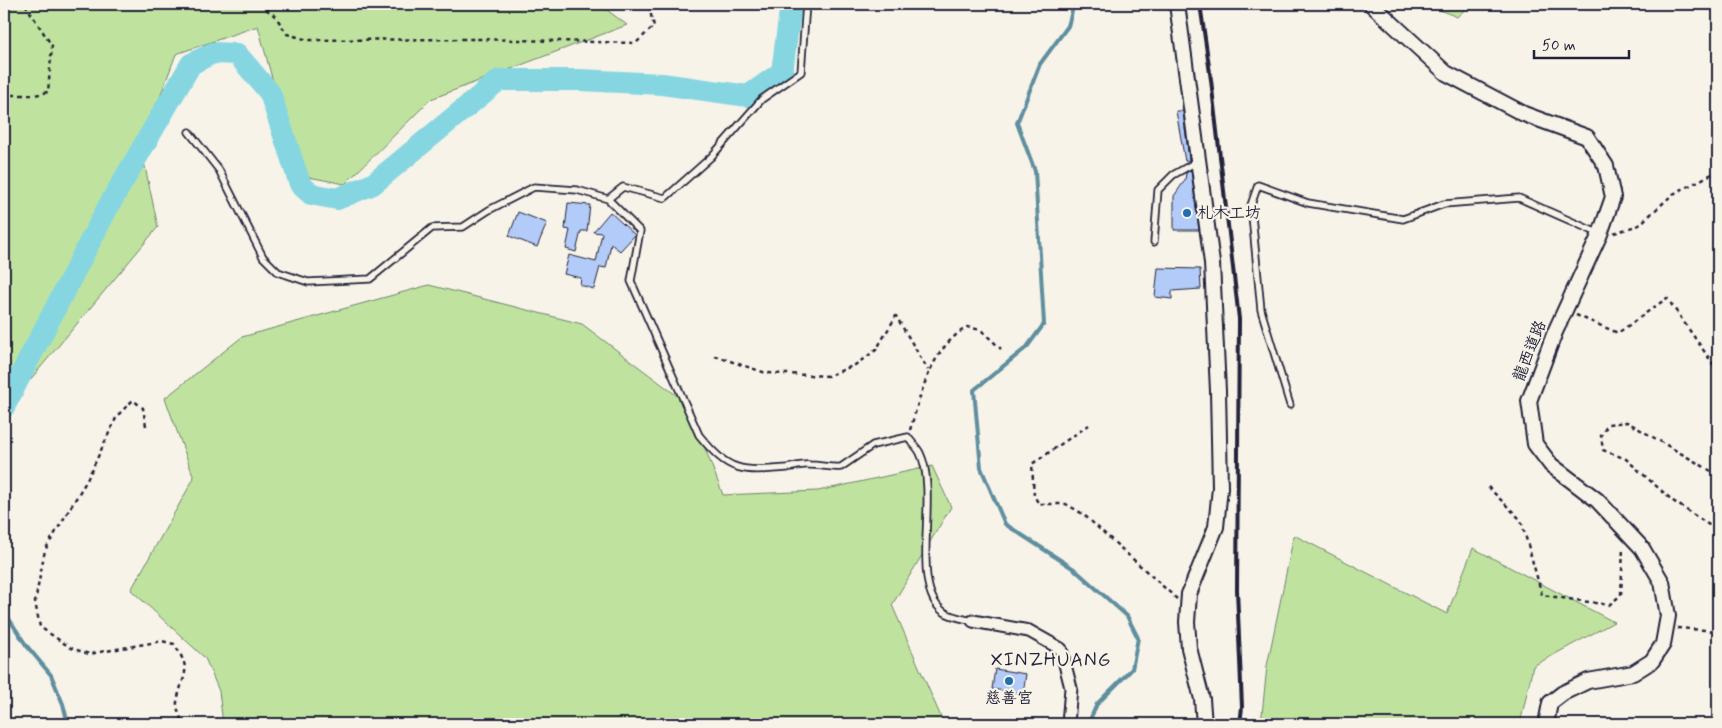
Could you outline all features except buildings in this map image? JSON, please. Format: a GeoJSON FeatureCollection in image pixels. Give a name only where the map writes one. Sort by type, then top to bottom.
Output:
{"type":"FeatureCollection","features":[{"type":"Feature","properties":{"kind":"street"},"geometry":{"type":"LineString","coordinates":[[1176,4],[1212,263],[1218,391],[1220,488],[1216,527],[1189,594],[1188,609],[1189,648],[1202,699],[1204,724]]}},
{"type":"Feature","properties":{"kind":"street","name":"龍西道路"},"geometry":{"type":"LineString","coordinates":[[1371,4],[1446,73],[1524,114],[1587,137],[1606,166],[1613,196],[1600,234],[1565,310],[1529,401],[1535,444],[1551,465],[1597,500],[1642,548],[1662,582],[1668,616],[1663,644],[1652,661],[1634,673],[1588,681],[1563,692],[1550,703],[1546,724]]}},
{"type":"Feature","properties":{"kind":"street"},"geometry":{"type":"LineString","coordinates":[[973,621],[1029,631],[1061,649],[1071,688],[1068,724]]}},
{"type":"Feature","properties":{"kind":"lane"},"geometry":{"type":"LineString","coordinates":[[608,199],[623,187],[665,198],[712,157],[762,100],[801,72],[806,4]]}},
{"type":"Feature","properties":{"kind":"lane"},"geometry":{"type":"LineString","coordinates":[[189,132],[219,170],[263,257],[278,272],[308,282],[370,279],[432,228],[463,226],[489,210],[534,187],[576,190],[608,199],[640,231],[631,281],[699,435],[715,454],[726,464],[741,468],[766,470],[810,465],[841,467],[873,445],[908,437],[920,453],[928,495],[926,566],[928,585],[933,600],[944,613],[973,621]]}},
{"type":"Feature","properties":{"kind":"lane"},"geometry":{"type":"LineString","coordinates":[[1154,242],[1158,190],[1173,175],[1198,160]]}},
{"type":"Feature","properties":{"kind":"lane"},"geometry":{"type":"LineString","coordinates":[[1290,404],[1261,310],[1251,205],[1258,185],[1308,203],[1403,219],[1444,204],[1519,198],[1600,234]]}},
{"type":"Feature","properties":{"kind":"path"},"geometry":{"type":"LineString","coordinates":[[4,95],[35,95],[48,92],[52,46],[26,4]]}},
{"type":"Feature","properties":{"kind":"path"},"geometry":{"type":"LineString","coordinates":[[260,4],[276,17],[287,34],[308,40],[477,39],[636,43],[654,26],[648,4]]}},
{"type":"Feature","properties":{"kind":"path"},"geometry":{"type":"LineString","coordinates":[[1048,4],[1056,4]]}},
{"type":"Feature","properties":{"kind":"path"},"geometry":{"type":"LineString","coordinates":[[1600,234],[1620,233],[1639,225],[1673,194],[1718,171]]}},
{"type":"Feature","properties":{"kind":"path"},"geometry":{"type":"LineString","coordinates":[[1565,310],[1618,333],[1667,298],[1718,371]]}},
{"type":"Feature","properties":{"kind":"path"},"geometry":{"type":"LineString","coordinates":[[715,356],[766,373],[828,376],[855,365],[876,350],[896,316],[928,370]]}},
{"type":"Feature","properties":{"kind":"path"},"geometry":{"type":"LineString","coordinates":[[908,437],[928,370],[942,348],[954,335],[967,327],[981,330],[1001,349]]}},
{"type":"Feature","properties":{"kind":"path"},"geometry":{"type":"LineString","coordinates":[[146,426],[143,408],[133,400],[118,416],[87,480],[45,550],[35,602],[40,628],[71,648],[88,654],[162,641],[174,644],[182,657],[186,676],[176,704],[183,724]]}},
{"type":"Feature","properties":{"kind":"path"},"geometry":{"type":"LineString","coordinates":[[1718,475],[1627,422],[1608,424],[1601,436],[1604,450],[1626,459],[1673,501],[1718,531],[1718,536]]}},
{"type":"Feature","properties":{"kind":"path"},"geometry":{"type":"LineString","coordinates":[[1089,425],[1032,464],[1034,496],[1039,504],[1066,504],[1082,514],[1188,609]]}},
{"type":"Feature","properties":{"kind":"path"},"geometry":{"type":"LineString","coordinates":[[1488,487],[1521,520],[1542,595],[1609,605],[1622,595],[1624,529]]}},
{"type":"Feature","properties":{"kind":"path"},"geometry":{"type":"LineString","coordinates":[[1666,627],[1718,631]]}},
{"type":"Feature","properties":{"kind":"green space"},"geometry":{"type":"Polygon","coordinates":[[[4,4],[599,4],[627,25],[431,99],[345,184],[298,175],[258,26],[176,54],[141,148],[158,227],[4,411],[4,4]]]}},
{"type":"Feature","properties":{"kind":"green space"},"geometry":{"type":"Polygon","coordinates":[[[1433,4],[1471,4],[1457,17],[1435,8],[1433,4]]]}},
{"type":"Feature","properties":{"kind":"green space"},"geometry":{"type":"Polygon","coordinates":[[[429,285],[582,324],[688,404],[723,495],[818,491],[932,466],[951,507],[892,605],[944,724],[223,724],[219,691],[205,658],[131,590],[194,478],[165,398],[242,337],[429,285]]]}},
{"type":"Feature","properties":{"kind":"green space"},"geometry":{"type":"Polygon","coordinates":[[[1294,535],[1447,614],[1473,548],[1614,622],[1533,666],[1520,724],[1261,724],[1267,666],[1294,535]]]}},
{"type":"Feature","properties":{"kind":"waterway"},"geometry":{"type":"LineString","coordinates":[[4,407],[108,207],[191,64],[213,53],[237,54],[270,93],[300,184],[311,194],[337,199],[373,184],[499,80],[580,80],[662,84],[748,96],[782,72],[791,4]]}},
{"type":"Feature","properties":{"kind":"waterway"},"geometry":{"type":"LineString","coordinates":[[1074,4],[1068,26],[1040,64],[1017,123],[1035,171],[1044,324],[1027,347],[974,390],[981,468],[1005,524],[1074,569],[1127,616],[1138,638],[1132,669],[1097,704],[1088,724]]}},
{"type":"Feature","properties":{"kind":"waterway"},"geometry":{"type":"LineString","coordinates":[[4,611],[26,645],[51,675],[63,704],[68,724]]}},
{"type":"Feature","properties":{"kind":"railway"},"geometry":{"type":"LineString","coordinates":[[1200,4],[1211,80],[1239,319],[1237,590],[1242,707],[1240,724]]}},
{"type":"Feature","properties":{"kind":"place","name":"札木工坊"},"geometry":{"type":"Point","coordinates":[1187,213]}},
{"type":"Feature","properties":{"kind":"place","name":"慈善宮"},"geometry":{"type":"Point","coordinates":[1009,681]}},
{"type":"Feature","properties":{"kind":"district","name":"XINZHUANG"},"geometry":{"type":"Point","coordinates":[1051,660]}}]}
